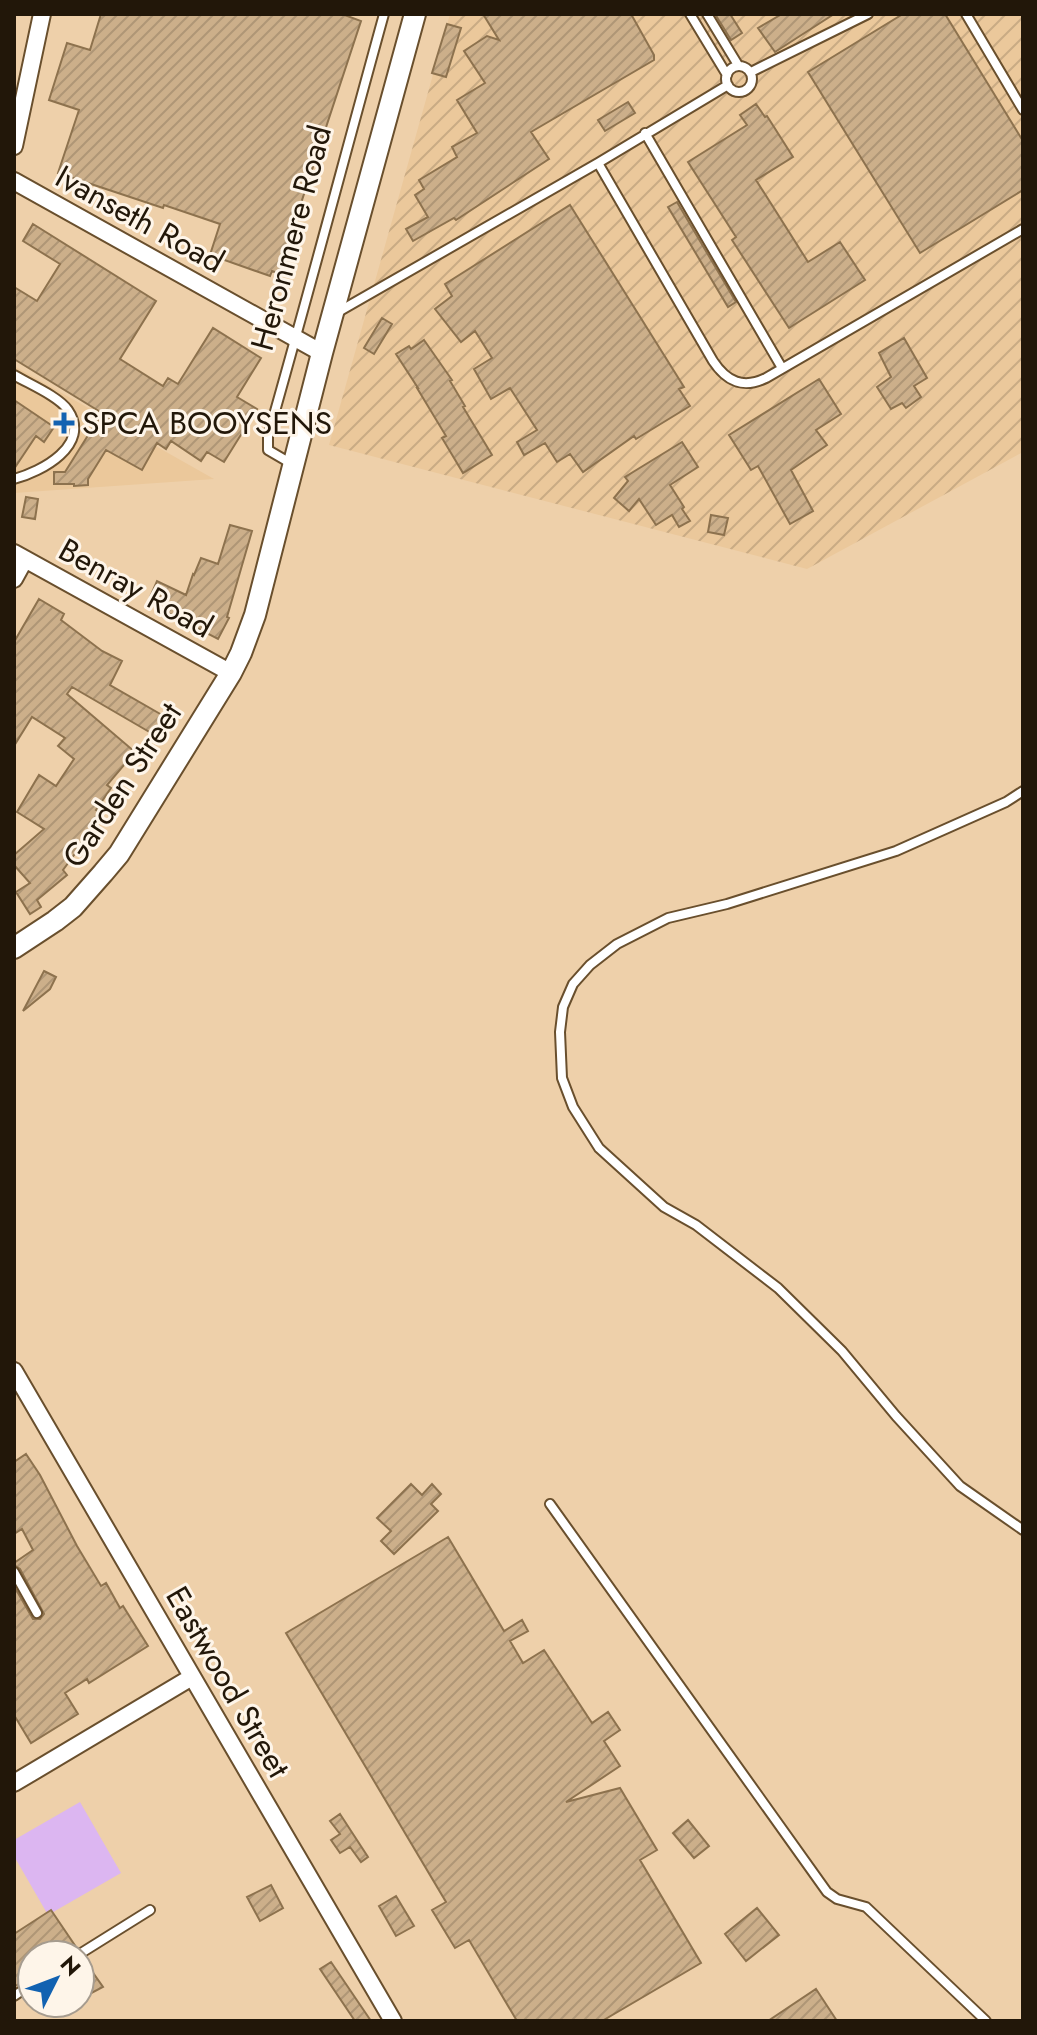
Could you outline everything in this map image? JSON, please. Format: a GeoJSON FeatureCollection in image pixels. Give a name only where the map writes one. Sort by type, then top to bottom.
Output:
{"type":"FeatureCollection","features":[{"type":"Feature","properties":{"kind":"street"},"geometry":{"type":"LineString","coordinates":[[14,146],[42,14]]}},
{"type":"Feature","properties":{"kind":"street","name":"Heronmere Road"},"geometry":{"type":"LineString","coordinates":[[231,673],[255,615],[322,353],[415,14]]}},
{"type":"Feature","properties":{"kind":"street","name":"Ivanseth Road"},"geometry":{"type":"LineString","coordinates":[[14,181],[322,353]]}},
{"type":"Feature","properties":{"kind":"street"},"geometry":{"type":"LineString","coordinates":[[14,579],[20,556]]}},
{"type":"Feature","properties":{"kind":"street","name":"Benray Road"},"geometry":{"type":"LineString","coordinates":[[20,556],[231,673]]}},
{"type":"Feature","properties":{"kind":"street","name":"Garden Street"},"geometry":{"type":"LineString","coordinates":[[14,948],[73,907],[119,854],[231,673]]}},
{"type":"Feature","properties":{"kind":"street","name":"Eastwood Street"},"geometry":{"type":"LineString","coordinates":[[14,1371],[393,2021]]}},
{"type":"Feature","properties":{"kind":"street"},"geometry":{"type":"LineString","coordinates":[[16,1776],[192,1677]]}},
{"type":"Feature","properties":{"kind":"lane","name":"Heronmere Road"},"geometry":{"type":"LineString","coordinates":[[294,465],[268,450],[268,436],[384,14]]}},
{"type":"Feature","properties":{"kind":"lane"},"geometry":{"type":"LineString","coordinates":[[690,14],[727,80],[736,91],[746,90],[752,82],[751,72],[738,65],[707,14]]}},
{"type":"Feature","properties":{"kind":"lane"},"geometry":{"type":"LineString","coordinates":[[751,72],[868,14]]}},
{"type":"Feature","properties":{"kind":"lane"},"geometry":{"type":"LineString","coordinates":[[966,14],[1023,110]]}},
{"type":"Feature","properties":{"kind":"lane"},"geometry":{"type":"LineString","coordinates":[[333,315],[598,163],[727,80],[729,70],[738,65]]}},
{"type":"Feature","properties":{"kind":"lane"},"geometry":{"type":"LineString","coordinates":[[645,133],[782,368]]}},
{"type":"Feature","properties":{"kind":"lane"},"geometry":{"type":"LineString","coordinates":[[598,163],[720,371],[743,384],[754,384],[1023,229]]}},
{"type":"Feature","properties":{"kind":"lane"},"geometry":{"type":"LineString","coordinates":[[14,375],[67,408],[73,427],[73,438],[67,449],[53,462],[14,479]]}},
{"type":"Feature","properties":{"kind":"lane"},"geometry":{"type":"LineString","coordinates":[[1023,791],[1006,802],[896,851],[727,904],[668,918],[617,944],[590,965],[573,984],[563,1007],[560,1032],[562,1078],[573,1107],[599,1148],[664,1207],[696,1225],[778,1288],[842,1351],[960,1486],[1023,1530]]}},
{"type":"Feature","properties":{"kind":"lane"},"geometry":{"type":"LineString","coordinates":[[550,1504],[827,1892],[837,1899],[866,1907],[986,2021]]}},
{"type":"Feature","properties":{"kind":"lane"},"geometry":{"type":"LineString","coordinates":[[14,1572],[37,1613]]}},
{"type":"Feature","properties":{"kind":"lane"},"geometry":{"type":"LineString","coordinates":[[96,1944],[150,1910]]}},
{"type":"Feature","properties":{"kind":"shaded area"},"geometry":{"type":"Polygon","coordinates":[[[450,14],[1023,14],[1023,452],[807,569],[329,445],[450,14]]]}},
{"type":"Feature","properties":{"kind":"shaded area","name":"SPCA BOOYSENS"},"geometry":{"type":"Polygon","coordinates":[[[14,366],[214,479],[14,493],[14,366]]]}},
{"type":"Feature","properties":{"kind":"shaded area"},"geometry":{"type":"Polygon","coordinates":[[[80,1802],[121,1873],[48,1915],[14,1856],[14,1840],[80,1802]]]}},
{"type":"Feature","properties":{"kind":"building"},"geometry":{"type":"Polygon","coordinates":[[[101,14],[342,14],[361,21],[278,273],[272,271],[270,276],[210,255],[220,224],[58,173],[79,110],[49,100],[67,43],[90,50],[101,14]]]}},
{"type":"Feature","properties":{"kind":"building"},"geometry":{"type":"Polygon","coordinates":[[[483,14],[631,14],[654,60],[531,132],[549,159],[456,220],[454,218],[413,241],[406,229],[428,217],[415,195],[424,189],[419,180],[457,157],[452,147],[477,133],[457,100],[485,83],[464,51],[487,36],[499,40],[483,14]]]}},
{"type":"Feature","properties":{"kind":"building"},"geometry":{"type":"Polygon","coordinates":[[[715,14],[730,14],[742,33],[731,40],[715,14]]]}},
{"type":"Feature","properties":{"kind":"building"},"geometry":{"type":"Polygon","coordinates":[[[782,14],[834,14],[775,52],[758,28],[782,14]]]}},
{"type":"Feature","properties":{"kind":"building"},"geometry":{"type":"Polygon","coordinates":[[[903,14],[945,14],[1023,141],[1023,190],[920,253],[808,72],[903,14]]]}},
{"type":"Feature","properties":{"kind":"building"},"geometry":{"type":"Polygon","coordinates":[[[447,24],[461,28],[446,77],[432,73],[447,24]]]}},
{"type":"Feature","properties":{"kind":"building"},"geometry":{"type":"Polygon","coordinates":[[[628,102],[635,113],[605,131],[598,120],[628,102]]]}},
{"type":"Feature","properties":{"kind":"building"},"geometry":{"type":"Polygon","coordinates":[[[756,104],[793,157],[756,180],[808,262],[840,242],[865,280],[789,328],[732,240],[736,237],[688,162],[747,125],[740,115],[756,104]]]}},
{"type":"Feature","properties":{"kind":"building"},"geometry":{"type":"Polygon","coordinates":[[[677,202],[736,302],[728,307],[668,207],[677,202]]]}},
{"type":"Feature","properties":{"kind":"building"},"geometry":{"type":"Polygon","coordinates":[[[570,205],[684,387],[679,389],[690,406],[636,439],[634,436],[583,472],[570,454],[557,462],[545,443],[524,455],[517,442],[537,430],[510,388],[491,399],[474,369],[492,358],[475,331],[461,342],[435,309],[452,296],[445,284],[570,205]]]}},
{"type":"Feature","properties":{"kind":"building"},"geometry":{"type":"Polygon","coordinates":[[[33,224],[156,301],[120,359],[163,386],[168,378],[178,384],[213,328],[261,358],[237,397],[257,409],[224,462],[207,452],[201,461],[171,441],[166,449],[157,443],[142,470],[106,450],[88,479],[88,485],[54,484],[54,472],[65,472],[102,413],[14,359],[14,287],[37,301],[60,264],[23,241],[33,224]]]}},
{"type":"Feature","properties":{"kind":"building"},"geometry":{"type":"Polygon","coordinates":[[[382,318],[392,324],[374,354],[364,348],[382,318]]]}},
{"type":"Feature","properties":{"kind":"building"},"geometry":{"type":"Polygon","coordinates":[[[904,338],[927,378],[914,386],[921,397],[906,408],[902,403],[891,409],[877,387],[891,377],[879,353],[904,338]]]}},
{"type":"Feature","properties":{"kind":"building"},"geometry":{"type":"Polygon","coordinates":[[[424,340],[452,380],[463,407],[492,455],[463,473],[442,438],[446,436],[396,354],[424,340]]]}},
{"type":"Feature","properties":{"kind":"building"},"geometry":{"type":"Polygon","coordinates":[[[819,379],[841,414],[816,430],[827,445],[791,470],[813,511],[790,524],[758,466],[751,470],[729,435],[819,379]]]}},
{"type":"Feature","properties":{"kind":"building"},"geometry":{"type":"Polygon","coordinates":[[[14,400],[54,427],[44,442],[36,436],[14,469],[14,400]]]}},
{"type":"Feature","properties":{"kind":"building"},"geometry":{"type":"Polygon","coordinates":[[[682,442],[698,467],[670,485],[690,521],[679,527],[672,515],[656,525],[639,499],[629,511],[614,498],[628,481],[625,477],[682,442]]]}},
{"type":"Feature","properties":{"kind":"building"},"geometry":{"type":"Polygon","coordinates":[[[26,497],[38,499],[35,519],[22,517],[26,497]]]}},
{"type":"Feature","properties":{"kind":"building"},"geometry":{"type":"Polygon","coordinates":[[[711,515],[728,518],[724,535],[708,532],[711,515]]]}},
{"type":"Feature","properties":{"kind":"building"},"geometry":{"type":"Polygon","coordinates":[[[230,525],[252,531],[229,618],[218,639],[164,611],[167,605],[150,597],[157,581],[186,595],[201,558],[218,564],[230,525]]]}},
{"type":"Feature","properties":{"kind":"building"},"geometry":{"type":"Polygon","coordinates":[[[39,599],[64,614],[61,620],[102,651],[122,661],[110,685],[169,719],[158,737],[72,687],[67,694],[135,752],[107,785],[111,788],[96,810],[102,814],[63,870],[67,875],[37,900],[41,907],[30,914],[16,892],[30,883],[14,865],[14,855],[44,829],[17,812],[39,775],[56,786],[74,759],[58,746],[65,738],[32,717],[14,746],[14,642],[39,599]]]}},
{"type":"Feature","properties":{"kind":"building"},"geometry":{"type":"Polygon","coordinates":[[[44,971],[56,977],[50,989],[23,1011],[44,971]]]}},
{"type":"Feature","properties":{"kind":"building"},"geometry":{"type":"Polygon","coordinates":[[[26,1454],[101,1586],[106,1583],[148,1646],[89,1683],[87,1679],[65,1693],[78,1714],[31,1743],[14,1715],[14,1586],[33,1619],[40,1619],[44,1614],[20,1569],[14,1565],[33,1550],[22,1529],[14,1534],[14,1462],[26,1454]]]}},
{"type":"Feature","properties":{"kind":"building"},"geometry":{"type":"Polygon","coordinates":[[[411,1484],[422,1495],[432,1484],[441,1494],[431,1504],[438,1511],[394,1554],[381,1541],[391,1531],[377,1518],[411,1484]]]}},
{"type":"Feature","properties":{"kind":"building"},"geometry":{"type":"Polygon","coordinates":[[[448,1537],[504,1631],[522,1620],[528,1631],[510,1641],[523,1663],[544,1650],[592,1723],[608,1712],[620,1730],[604,1741],[620,1766],[566,1802],[620,1788],[657,1850],[640,1860],[701,1963],[602,2021],[517,2021],[469,1940],[455,1948],[432,1910],[446,1902],[286,1633],[448,1537]]]}},
{"type":"Feature","properties":{"kind":"building"},"geometry":{"type":"Polygon","coordinates":[[[340,1814],[368,1857],[361,1862],[350,1847],[340,1853],[331,1840],[340,1834],[330,1821],[340,1814]]]}},
{"type":"Feature","properties":{"kind":"building"},"geometry":{"type":"Polygon","coordinates":[[[688,1820],[709,1846],[694,1858],[673,1833],[688,1820]]]}},
{"type":"Feature","properties":{"kind":"building"},"geometry":{"type":"Polygon","coordinates":[[[271,1885],[283,1908],[260,1921],[247,1897],[271,1885]]]}},
{"type":"Feature","properties":{"kind":"building"},"geometry":{"type":"Polygon","coordinates":[[[396,1896],[414,1926],[396,1936],[379,1906],[396,1896]]]}},
{"type":"Feature","properties":{"kind":"building"},"geometry":{"type":"Polygon","coordinates":[[[757,1908],[779,1935],[746,1961],[725,1934],[757,1908]]]}},
{"type":"Feature","properties":{"kind":"building"},"geometry":{"type":"Polygon","coordinates":[[[51,1910],[71,1939],[16,1939],[14,1987],[14,1934],[51,1910]]]}},
{"type":"Feature","properties":{"kind":"building"},"geometry":{"type":"Polygon","coordinates":[[[331,1962],[371,2021],[355,2021],[320,1969],[331,1962]]]}},
{"type":"Feature","properties":{"kind":"building"},"geometry":{"type":"Polygon","coordinates":[[[96,1977],[103,1987],[96,1991],[96,1977]]]}},
{"type":"Feature","properties":{"kind":"building"},"geometry":{"type":"Polygon","coordinates":[[[816,1989],[837,2021],[768,2021],[816,1989]]]}},
{"type":"Feature","properties":{"kind":"place","name":"SPCA BOOYSENS"},"geometry":{"type":"Point","coordinates":[64,423]}}]}
